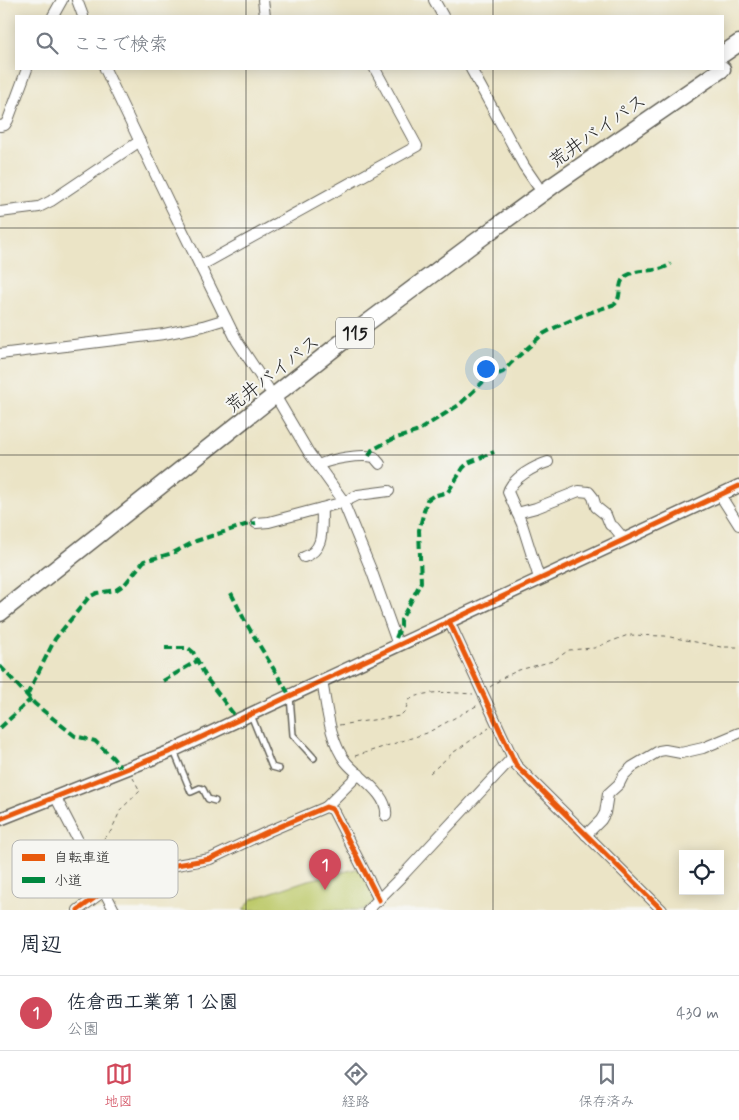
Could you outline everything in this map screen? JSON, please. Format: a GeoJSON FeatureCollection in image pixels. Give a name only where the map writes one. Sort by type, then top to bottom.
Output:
{"type":"FeatureCollection","features":[{"type":"Feature","properties":{"kind":"highway"},"geometry":{"type":"LineString","coordinates":[[724,53],[739,43]]}},
{"type":"Feature","properties":{"kind":"highway","name":"荒井バイパス"},"geometry":{"type":"LineString","coordinates":[[724,67],[739,57]]}},
{"type":"Feature","properties":{"kind":"highway","name":"荒井バイパス"},"geometry":{"type":"LineString","coordinates":[[0,613],[422,270],[537,185],[701,70]]}},
{"type":"Feature","properties":{"kind":"highway","name":"荒井バイパス"},"geometry":{"type":"LineString","coordinates":[[0,600],[272,392],[348,338],[508,217],[719,70]]}},
{"type":"Feature","properties":{"kind":"street"},"geometry":{"type":"LineString","coordinates":[[54,15],[62,0]]}},
{"type":"Feature","properties":{"kind":"street"},"geometry":{"type":"LineString","coordinates":[[77,0],[83,15]]}},
{"type":"Feature","properties":{"kind":"street"},"geometry":{"type":"LineString","coordinates":[[263,0],[266,15]]}},
{"type":"Feature","properties":{"kind":"street"},"geometry":{"type":"LineString","coordinates":[[434,0],[442,15]]}},
{"type":"Feature","properties":{"kind":"street"},"geometry":{"type":"LineString","coordinates":[[0,126],[5,125],[8,120],[27,70]]}},
{"type":"Feature","properties":{"kind":"street"},"geometry":{"type":"LineString","coordinates":[[105,70],[237,341],[344,502],[398,645]]}},
{"type":"Feature","properties":{"kind":"street"},"geometry":{"type":"LineString","coordinates":[[200,266],[417,146],[376,70]]}},
{"type":"Feature","properties":{"kind":"street"},"geometry":{"type":"LineString","coordinates":[[472,70],[524,166],[537,185]]}},
{"type":"Feature","properties":{"kind":"street"},"geometry":{"type":"LineString","coordinates":[[0,212],[39,207],[51,201],[140,141]]}},
{"type":"Feature","properties":{"kind":"street"},"geometry":{"type":"LineString","coordinates":[[0,354],[164,334],[226,319]]}},
{"type":"Feature","properties":{"kind":"street"},"geometry":{"type":"LineString","coordinates":[[318,465],[328,461],[360,456],[374,457],[380,464]]}},
{"type":"Feature","properties":{"kind":"street"},"geometry":{"type":"LineString","coordinates":[[539,578],[522,524],[508,492],[517,480],[539,465],[548,462]]}},
{"type":"Feature","properties":{"kind":"street"},"geometry":{"type":"LineString","coordinates":[[0,819],[174,750],[739,486]]}},
{"type":"Feature","properties":{"kind":"street"},"geometry":{"type":"LineString","coordinates":[[256,523],[269,522],[344,502],[358,495],[388,491]]}},
{"type":"Feature","properties":{"kind":"street"},"geometry":{"type":"LineString","coordinates":[[517,513],[536,508],[579,491],[590,492],[596,507],[606,516],[610,525],[624,539]]}},
{"type":"Feature","properties":{"kind":"street"},"geometry":{"type":"LineString","coordinates":[[720,495],[739,525]]}},
{"type":"Feature","properties":{"kind":"street"},"geometry":{"type":"LineString","coordinates":[[304,557],[319,547],[322,508]]}},
{"type":"Feature","properties":{"kind":"street"},"geometry":{"type":"LineString","coordinates":[[449,621],[516,765],[662,910]]}},
{"type":"Feature","properties":{"kind":"street"},"geometry":{"type":"LineString","coordinates":[[322,681],[331,727],[339,751],[345,760],[370,784],[385,804],[387,809],[386,816]]}},
{"type":"Feature","properties":{"kind":"street"},"geometry":{"type":"LineString","coordinates":[[586,835],[601,820],[605,812],[608,794],[619,784],[623,776],[632,767],[658,751],[665,750],[681,753],[703,748],[739,733]]}},
{"type":"Feature","properties":{"kind":"street"},"geometry":{"type":"LineString","coordinates":[[368,910],[512,758]]}},
{"type":"Feature","properties":{"kind":"street"},"geometry":{"type":"LineString","coordinates":[[178,865],[210,859],[326,807],[359,774]]}},
{"type":"Feature","properties":{"kind":"street"},"geometry":{"type":"LineString","coordinates":[[56,798],[78,840]]}},
{"type":"Feature","properties":{"kind":"street"},"geometry":{"type":"LineString","coordinates":[[326,807],[334,812],[379,900]]}},
{"type":"Feature","properties":{"kind":"street"},"geometry":{"type":"LineString","coordinates":[[78,910],[94,898]]}},
{"type":"Feature","properties":{"kind":"street"},"geometry":{"type":"LineString","coordinates":[[108,898],[114,910]]}},
{"type":"Feature","properties":{"kind":"lane"},"geometry":{"type":"LineString","coordinates":[[290,696],[293,735],[314,758]]}},
{"type":"Feature","properties":{"kind":"lane"},"geometry":{"type":"LineString","coordinates":[[251,714],[272,767],[279,769]]}},
{"type":"Feature","properties":{"kind":"lane"},"geometry":{"type":"LineString","coordinates":[[174,750],[191,792],[200,788],[203,789],[208,799],[215,800]]}},
{"type":"Feature","properties":{"kind":"path"},"geometry":{"type":"LineString","coordinates":[[345,760],[364,752],[427,733],[484,697],[504,678],[529,666],[553,661],[569,650],[594,648],[628,635],[665,636],[721,647],[739,646]]}},
{"type":"Feature","properties":{"kind":"path"},"geometry":{"type":"LineString","coordinates":[[331,727],[400,716],[405,711],[409,700],[414,697],[446,692],[484,697]]}},
{"type":"Feature","properties":{"kind":"path"},"geometry":{"type":"LineString","coordinates":[[430,772],[454,752],[496,724]]}},
{"type":"Feature","properties":{"kind":"path"},"geometry":{"type":"LineString","coordinates":[[101,840],[111,831],[121,810],[140,791],[128,769]]}},
{"type":"Feature","properties":{"kind":"green space"},"geometry":{"type":"Polygon","coordinates":[[[360,868],[377,899],[365,910],[243,910],[252,899],[305,881],[360,868]]]}},
{"type":"Feature","properties":{"kind":"marked path"},"geometry":{"type":"LineString","coordinates":[[369,456],[372,450],[393,439],[416,432],[459,405],[485,380],[503,372],[543,334],[580,316],[615,304],[619,297],[621,282],[626,276],[631,273],[660,269],[671,264]]}},
{"type":"Feature","properties":{"kind":"marked path"},"geometry":{"type":"LineString","coordinates":[[396,638],[401,626],[401,620],[421,582],[419,530],[427,500],[433,496],[448,492],[468,463],[494,452]]}},
{"type":"Feature","properties":{"kind":"marked path"},"geometry":{"type":"LineString","coordinates":[[27,695],[55,639],[89,597],[97,593],[116,590],[125,584],[144,561],[173,553],[196,541],[256,523]]}},
{"type":"Feature","properties":{"kind":"marked path"},"geometry":{"type":"LineString","coordinates":[[231,593],[246,623],[290,696]]}},
{"type":"Feature","properties":{"kind":"marked path"},"geometry":{"type":"LineString","coordinates":[[165,648],[188,648],[193,652],[207,679],[238,720]]}},
{"type":"Feature","properties":{"kind":"marked path"},"geometry":{"type":"LineString","coordinates":[[163,681],[197,661]]}},
{"type":"Feature","properties":{"kind":"marked path"},"geometry":{"type":"LineString","coordinates":[[0,666],[35,704],[75,736],[95,741],[113,758],[123,771]]}},
{"type":"Feature","properties":{"kind":"marked path"},"geometry":{"type":"LineString","coordinates":[[0,728],[31,699]]}},
{"type":"Feature","properties":{"kind":"cycle path"},"geometry":{"type":"LineString","coordinates":[[0,819],[174,750],[739,486]]}},
{"type":"Feature","properties":{"kind":"cycle path"},"geometry":{"type":"LineString","coordinates":[[449,621],[516,765],[662,910]]}},
{"type":"Feature","properties":{"kind":"cycle path"},"geometry":{"type":"LineString","coordinates":[[178,865],[210,859],[326,807],[334,812],[379,900]]}},
{"type":"Feature","properties":{"kind":"cycle path"},"geometry":{"type":"LineString","coordinates":[[78,910],[94,898]]}},
{"type":"Feature","properties":{"kind":"place","name":"佐倉西工業第１公園"},"geometry":{"type":"Point","coordinates":[325,890]}}]}
